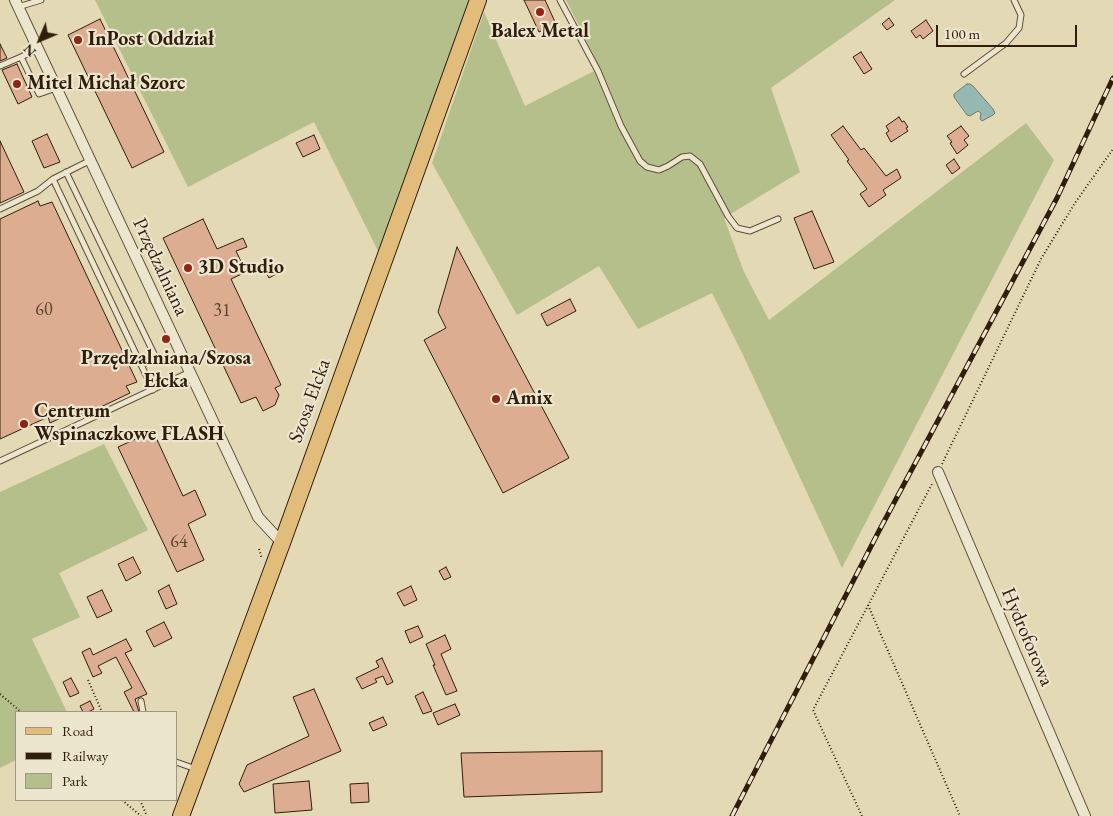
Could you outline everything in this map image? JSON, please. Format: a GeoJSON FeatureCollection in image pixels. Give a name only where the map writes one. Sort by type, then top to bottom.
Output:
{"type":"FeatureCollection","features":[{"type":"Feature","properties":{"kind":"main road","name":"Szosa Ełcka"},"geometry":{"type":"LineString","coordinates":[[182,816],[478,0]]}},
{"type":"Feature","properties":{"kind":"street","name":"Przędzalniana"},"geometry":{"type":"LineString","coordinates":[[17,3],[258,517],[282,543]]}},
{"type":"Feature","properties":{"kind":"street","name":"Hydroforowa"},"geometry":{"type":"LineString","coordinates":[[938,472],[1085,816]]}},
{"type":"Feature","properties":{"kind":"lane"},"geometry":{"type":"LineString","coordinates":[[17,3],[41,0]]}},
{"type":"Feature","properties":{"kind":"lane"},"geometry":{"type":"LineString","coordinates":[[560,0],[598,71],[621,126],[640,161],[647,167],[659,170],[682,157],[690,156],[700,164],[728,216],[737,228],[750,231],[778,219]]}},
{"type":"Feature","properties":{"kind":"lane"},"geometry":{"type":"LineString","coordinates":[[964,74],[1006,43],[1019,28],[1021,15],[1014,0]]}},
{"type":"Feature","properties":{"kind":"lane"},"geometry":{"type":"LineString","coordinates":[[0,66],[38,49]]}},
{"type":"Feature","properties":{"kind":"lane"},"geometry":{"type":"LineString","coordinates":[[21,57],[39,94],[56,87]]}},
{"type":"Feature","properties":{"kind":"lane"},"geometry":{"type":"LineString","coordinates":[[0,209],[38,191],[52,179],[91,160]]}},
{"type":"Feature","properties":{"kind":"lane"},"geometry":{"type":"LineString","coordinates":[[66,172],[156,358],[141,364]]}},
{"type":"Feature","properties":{"kind":"lane"},"geometry":{"type":"LineString","coordinates":[[52,179],[153,390]]}},
{"type":"Feature","properties":{"kind":"lane"},"geometry":{"type":"LineString","coordinates":[[0,461],[190,372]]}},
{"type":"Feature","properties":{"kind":"lane"},"geometry":{"type":"LineString","coordinates":[[141,701],[143,711]]}},
{"type":"Feature","properties":{"kind":"lane"},"geometry":{"type":"LineString","coordinates":[[178,763],[198,770]]}},
{"type":"Feature","properties":{"kind":"path"},"geometry":{"type":"LineString","coordinates":[[868,605],[960,816]]}},
{"type":"Feature","properties":{"kind":"path"},"geometry":{"type":"LineString","coordinates":[[88,680],[102,711]]}},
{"type":"Feature","properties":{"kind":"path"},"geometry":{"type":"LineString","coordinates":[[0,694],[20,711]]}},
{"type":"Feature","properties":{"kind":"path"},"geometry":{"type":"LineString","coordinates":[[123,801],[140,816]]}},
{"type":"Feature","properties":{"kind":"path"},"geometry":{"type":"LineString","coordinates":[[140,801],[146,816]]}},
{"type":"Feature","properties":{"kind":"green space"},"geometry":{"type":"Polygon","coordinates":[[[95,0],[470,0],[379,253],[314,122],[188,187],[95,0]]]}},
{"type":"Feature","properties":{"kind":"green space"},"geometry":{"type":"Polygon","coordinates":[[[566,0],[895,0],[771,88],[800,172],[724,218],[744,272],[769,320],[1026,123],[1054,160],[842,568],[743,355],[712,293],[638,329],[599,266],[517,315],[432,163],[484,12],[525,106],[600,68],[566,0]]]}},
{"type":"Feature","properties":{"kind":"green space"},"geometry":{"type":"Polygon","coordinates":[[[104,444],[148,530],[59,573],[80,617],[32,639],[67,711],[15,711],[15,760],[0,768],[0,492],[104,444]]]}},
{"type":"Feature","properties":{"kind":"water"},"geometry":{"type":"Polygon","coordinates":[[[967,84],[973,86],[993,109],[995,113],[993,115],[982,121],[980,119],[981,113],[978,111],[970,116],[967,115],[954,97],[954,94],[967,84]]]}},
{"type":"Feature","properties":{"kind":"building","name":"Balex Metal"},"geometry":{"type":"Polygon","coordinates":[[[524,0],[545,0],[556,24],[539,32],[524,0]]]}},
{"type":"Feature","properties":{"kind":"building"},"geometry":{"type":"Polygon","coordinates":[[[889,18],[894,25],[887,30],[882,24],[889,18]]]}},
{"type":"Feature","properties":{"kind":"building"},"geometry":{"type":"Polygon","coordinates":[[[100,19],[164,152],[132,168],[68,35],[100,19]]]}},
{"type":"Feature","properties":{"kind":"building"},"geometry":{"type":"Polygon","coordinates":[[[926,20],[933,31],[923,39],[920,35],[916,38],[911,31],[926,20]]]}},
{"type":"Feature","properties":{"kind":"building"},"geometry":{"type":"Polygon","coordinates":[[[0,44],[7,58],[0,61],[0,44]]]}},
{"type":"Feature","properties":{"kind":"building"},"geometry":{"type":"Polygon","coordinates":[[[861,52],[872,69],[864,74],[853,57],[861,52]]]}},
{"type":"Feature","properties":{"kind":"building","name":"Mitel Michał Szorc"},"geometry":{"type":"Polygon","coordinates":[[[17,64],[32,97],[18,104],[2,70],[17,64]]]}},
{"type":"Feature","properties":{"kind":"building"},"geometry":{"type":"Polygon","coordinates":[[[899,117],[908,127],[906,128],[908,131],[891,142],[886,133],[889,131],[886,126],[899,117]]]}},
{"type":"Feature","properties":{"kind":"building"},"geometry":{"type":"Polygon","coordinates":[[[843,126],[861,150],[864,148],[886,176],[897,169],[901,178],[883,190],[886,195],[869,207],[860,194],[867,189],[831,135],[843,126]]]}},
{"type":"Feature","properties":{"kind":"building"},"geometry":{"type":"Polygon","coordinates":[[[961,126],[969,136],[964,140],[968,145],[957,154],[947,136],[961,126]]]}},
{"type":"Feature","properties":{"kind":"building"},"geometry":{"type":"Polygon","coordinates":[[[47,134],[60,162],[44,168],[32,141],[47,134]]]}},
{"type":"Feature","properties":{"kind":"building"},"geometry":{"type":"Polygon","coordinates":[[[314,135],[320,149],[303,157],[296,143],[314,135]]]}},
{"type":"Feature","properties":{"kind":"building"},"geometry":{"type":"Polygon","coordinates":[[[0,141],[24,192],[0,203],[0,141]]]}},
{"type":"Feature","properties":{"kind":"building"},"geometry":{"type":"Polygon","coordinates":[[[954,159],[960,168],[952,174],[946,165],[954,159]]]}},
{"type":"Feature","properties":{"kind":"building"},"geometry":{"type":"Polygon","coordinates":[[[38,201],[40,206],[52,202],[137,382],[126,386],[130,393],[82,416],[80,409],[50,423],[48,417],[0,439],[0,219],[38,201]]]}},
{"type":"Feature","properties":{"kind":"building"},"geometry":{"type":"Polygon","coordinates":[[[812,211],[834,262],[814,269],[794,218],[812,211]]]}},
{"type":"Feature","properties":{"kind":"building"},"geometry":{"type":"Polygon","coordinates":[[[203,219],[217,249],[243,238],[247,247],[236,251],[246,272],[231,279],[281,385],[275,388],[279,395],[275,405],[263,411],[256,397],[241,403],[163,238],[203,219]]]}},
{"type":"Feature","properties":{"kind":"building","name":"Amix"},"geometry":{"type":"Polygon","coordinates":[[[457,247],[569,458],[503,493],[424,340],[446,328],[438,312],[457,247]]]}},
{"type":"Feature","properties":{"kind":"building"},"geometry":{"type":"Polygon","coordinates":[[[270,259],[278,273],[269,278],[261,264],[270,259]]]}},
{"type":"Feature","properties":{"kind":"building"},"geometry":{"type":"Polygon","coordinates":[[[570,299],[576,311],[547,326],[541,314],[570,299]]]}},
{"type":"Feature","properties":{"kind":"building"},"geometry":{"type":"Polygon","coordinates":[[[153,431],[183,496],[195,490],[206,515],[188,524],[204,560],[177,572],[118,447],[153,431]]]}},
{"type":"Feature","properties":{"kind":"building"},"geometry":{"type":"Polygon","coordinates":[[[133,557],[141,573],[126,581],[118,564],[133,557]]]}},
{"type":"Feature","properties":{"kind":"building"},"geometry":{"type":"Polygon","coordinates":[[[446,567],[451,577],[444,580],[439,571],[446,567]]]}},
{"type":"Feature","properties":{"kind":"building"},"geometry":{"type":"Polygon","coordinates":[[[169,585],[177,604],[166,609],[158,591],[169,585]]]}},
{"type":"Feature","properties":{"kind":"building"},"geometry":{"type":"Polygon","coordinates":[[[411,586],[417,600],[404,606],[397,593],[411,586]]]}},
{"type":"Feature","properties":{"kind":"building"},"geometry":{"type":"Polygon","coordinates":[[[102,590],[112,611],[97,618],[87,597],[102,590]]]}},
{"type":"Feature","properties":{"kind":"building"},"geometry":{"type":"Polygon","coordinates":[[[164,622],[172,638],[154,647],[146,631],[164,622]]]}},
{"type":"Feature","properties":{"kind":"building"},"geometry":{"type":"Polygon","coordinates":[[[418,626],[423,637],[410,643],[405,631],[418,626]]]}},
{"type":"Feature","properties":{"kind":"building"},"geometry":{"type":"Polygon","coordinates":[[[445,635],[451,649],[441,654],[457,691],[446,695],[426,644],[445,635]]]}},
{"type":"Feature","properties":{"kind":"building"},"geometry":{"type":"Polygon","coordinates":[[[126,639],[132,650],[125,653],[147,694],[135,699],[139,711],[134,711],[124,692],[132,688],[116,657],[98,666],[102,673],[93,677],[82,652],[90,648],[93,655],[126,639]]]}},
{"type":"Feature","properties":{"kind":"building"},"geometry":{"type":"Polygon","coordinates":[[[382,658],[393,682],[387,685],[383,676],[375,679],[377,682],[362,689],[356,678],[379,667],[376,661],[382,658]]]}},
{"type":"Feature","properties":{"kind":"building"},"geometry":{"type":"Polygon","coordinates":[[[71,678],[79,693],[70,697],[63,682],[71,678]]]}},
{"type":"Feature","properties":{"kind":"building"},"geometry":{"type":"Polygon","coordinates":[[[314,689],[341,751],[244,792],[239,784],[247,765],[309,736],[293,697],[314,689]]]}},
{"type":"Feature","properties":{"kind":"building"},"geometry":{"type":"Polygon","coordinates":[[[423,692],[432,711],[423,714],[415,696],[423,692]]]}},
{"type":"Feature","properties":{"kind":"building"},"geometry":{"type":"Polygon","coordinates":[[[90,701],[94,709],[82,711],[80,706],[90,701]]]}},
{"type":"Feature","properties":{"kind":"building"},"geometry":{"type":"Polygon","coordinates":[[[455,704],[460,715],[438,725],[433,713],[455,704]]]}},
{"type":"Feature","properties":{"kind":"building"},"geometry":{"type":"Polygon","coordinates":[[[383,717],[387,725],[373,731],[369,723],[383,717]]]}},
{"type":"Feature","properties":{"kind":"building"},"geometry":{"type":"Polygon","coordinates":[[[602,751],[602,792],[464,797],[461,753],[602,751]]]}},
{"type":"Feature","properties":{"kind":"building"},"geometry":{"type":"Polygon","coordinates":[[[309,781],[312,810],[275,813],[273,784],[309,781]]]}},
{"type":"Feature","properties":{"kind":"building"},"geometry":{"type":"Polygon","coordinates":[[[368,783],[369,802],[351,803],[350,784],[368,783]]]}},
{"type":"Feature","properties":{"kind":"railway"},"geometry":{"type":"LineString","coordinates":[[732,816],[880,529],[1057,198],[1113,78]]}},
{"type":"Feature","properties":{"kind":"place","name":"Balex Metal"},"geometry":{"type":"Point","coordinates":[540,12]}},
{"type":"Feature","properties":{"kind":"place","name":"InPost Oddział"},"geometry":{"type":"Point","coordinates":[78,40]}},
{"type":"Feature","properties":{"kind":"place","name":"Mitel Michał Szorc"},"geometry":{"type":"Point","coordinates":[17,84]}},
{"type":"Feature","properties":{"kind":"place","name":"3D Studio"},"geometry":{"type":"Point","coordinates":[188,268]}},
{"type":"Feature","properties":{"kind":"place","name":"Przędzalniana/Szosa Ełcka"},"geometry":{"type":"Point","coordinates":[166,339]}},
{"type":"Feature","properties":{"kind":"place","name":"Amix"},"geometry":{"type":"Point","coordinates":[496,399]}},
{"type":"Feature","properties":{"kind":"place","name":"Centrum Wspinaczkowe FLASH"},"geometry":{"type":"Point","coordinates":[24,424]}}]}
